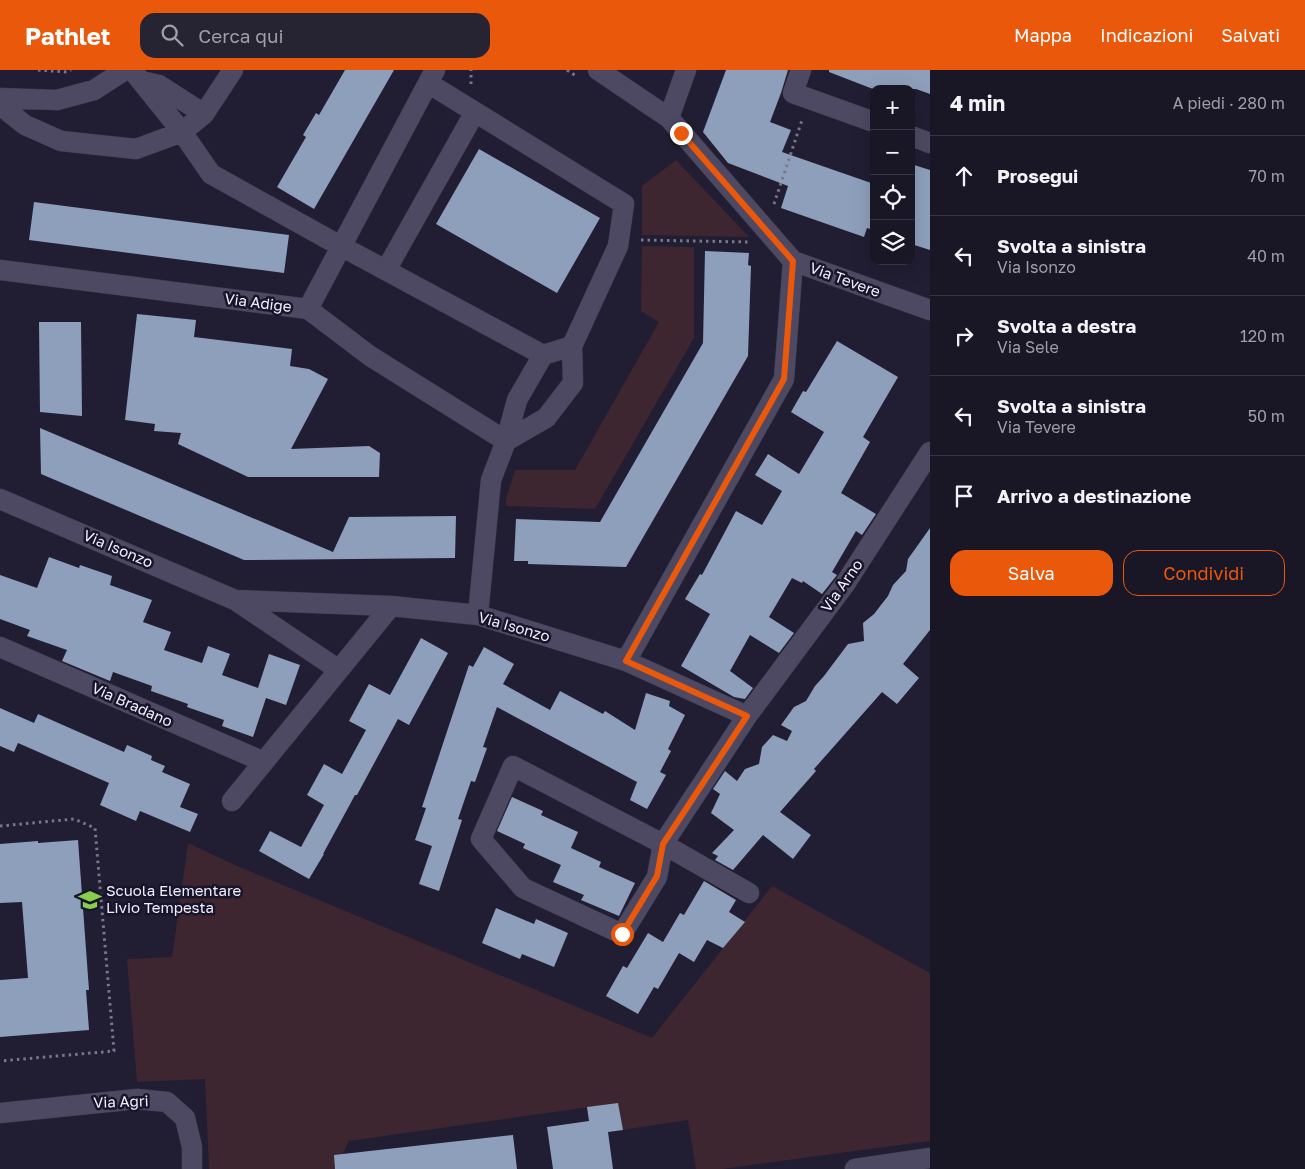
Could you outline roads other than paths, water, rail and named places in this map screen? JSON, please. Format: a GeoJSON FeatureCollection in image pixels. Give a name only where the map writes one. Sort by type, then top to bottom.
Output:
{"type":"FeatureCollection","features":[{"type":"Feature","properties":{"kind":"street"},"geometry":{"type":"LineString","coordinates":[[0,105],[25,125],[61,141],[136,150],[182,132],[204,114],[233,70]]}},
{"type":"Feature","properties":{"kind":"street"},"geometry":{"type":"LineString","coordinates":[[669,118],[686,70]]}},
{"type":"Feature","properties":{"kind":"street"},"geometry":{"type":"LineString","coordinates":[[801,70],[793,93],[870,121]]}},
{"type":"Feature","properties":{"kind":"street"},"geometry":{"type":"LineString","coordinates":[[0,98],[57,100],[94,90],[133,74],[159,85],[204,114]]}},
{"type":"Feature","properties":{"kind":"street"},"geometry":{"type":"LineString","coordinates":[[133,74],[182,132],[211,174],[341,247],[543,355]]}},
{"type":"Feature","properties":{"kind":"street","name":"Via Tevere"},"geometry":{"type":"LineString","coordinates":[[590,75],[669,118],[793,261],[930,310]]}},
{"type":"Feature","properties":{"kind":"street"},"geometry":{"type":"LineString","coordinates":[[432,76],[475,112],[624,204],[618,246],[572,346],[572,383],[546,418],[506,441]]}},
{"type":"Feature","properties":{"kind":"street","name":"Via Adige"},"geometry":{"type":"LineString","coordinates":[[0,270],[308,309],[432,76]]}},
{"type":"Feature","properties":{"kind":"street"},"geometry":{"type":"LineString","coordinates":[[386,270],[475,112]]}},
{"type":"Feature","properties":{"kind":"street"},"geometry":{"type":"LineString","coordinates":[[915,137],[930,143]]}},
{"type":"Feature","properties":{"kind":"street"},"geometry":{"type":"LineString","coordinates":[[626,661],[784,379],[793,261]]}},
{"type":"Feature","properties":{"kind":"street"},"geometry":{"type":"LineString","coordinates":[[308,309],[370,356],[506,441]]}},
{"type":"Feature","properties":{"kind":"street"},"geometry":{"type":"LineString","coordinates":[[478,615],[491,480],[506,441],[516,400],[543,355],[572,346]]}},
{"type":"Feature","properties":{"kind":"street","name":"Via Arno"},"geometry":{"type":"LineString","coordinates":[[663,844],[747,716],[845,584],[930,452]]}},
{"type":"Feature","properties":{"kind":"street","name":"Via Isonzo"},"geometry":{"type":"LineString","coordinates":[[0,499],[235,600],[339,670]]}},
{"type":"Feature","properties":{"kind":"street","name":"Via Isonzo"},"geometry":{"type":"LineString","coordinates":[[235,600],[391,606],[478,615],[626,661],[747,716]]}},
{"type":"Feature","properties":{"kind":"street"},"geometry":{"type":"LineString","coordinates":[[232,801],[391,606]]}},
{"type":"Feature","properties":{"kind":"street","name":"Via Bradano"},"geometry":{"type":"LineString","coordinates":[[0,647],[264,762]]}},
{"type":"Feature","properties":{"kind":"street"},"geometry":{"type":"LineString","coordinates":[[663,844],[657,876],[622,934],[523,888],[481,839],[513,766],[663,844],[749,893]]}},
{"type":"Feature","properties":{"kind":"street","name":"Via Agri"},"geometry":{"type":"LineString","coordinates":[[0,1113],[137,1099],[167,1102],[185,1118],[192,1147],[192,1169]]}},
{"type":"Feature","properties":{"kind":"street"},"geometry":{"type":"LineString","coordinates":[[855,1169],[930,1158]]}},
{"type":"Feature","properties":{"kind":"place","name":"Scuola Elementare Livio Tempesta"},"geometry":{"type":"Point","coordinates":[90,900]}}]}
